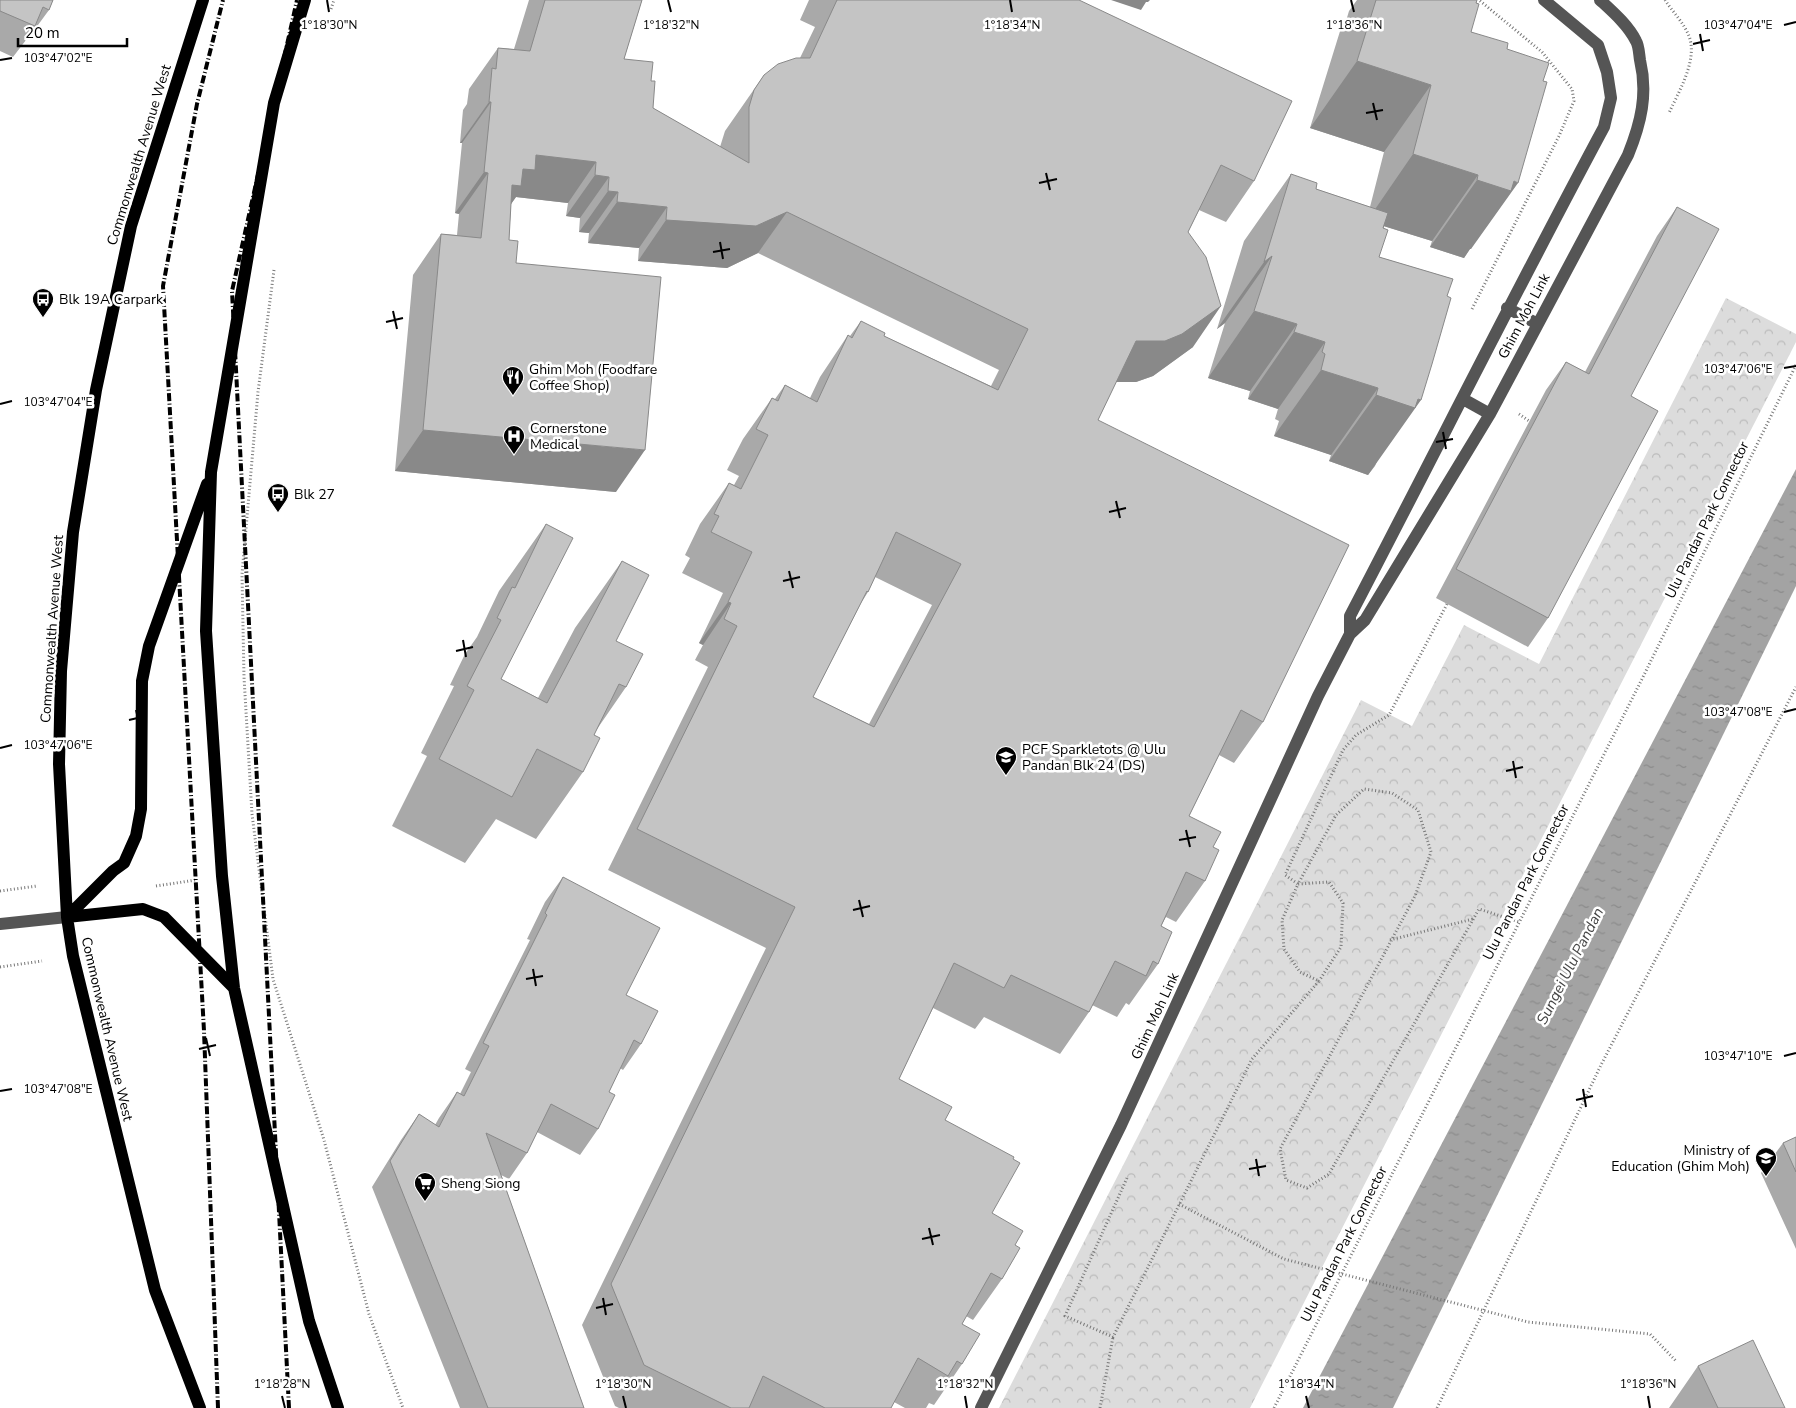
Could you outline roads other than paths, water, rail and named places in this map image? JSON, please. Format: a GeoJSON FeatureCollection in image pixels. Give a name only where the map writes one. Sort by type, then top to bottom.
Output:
{"type":"FeatureCollection","features":[{"type":"Feature","properties":{"kind":"main road","name":"Commonwealth Avenue West"},"geometry":{"type":"LineString","coordinates":[[200,1408],[154,1290],[101,1078],[73,956],[67,917],[59,764],[61,671],[73,532],[96,390],[131,226],[203,0]]}},
{"type":"Feature","properties":{"kind":"main road"},"geometry":{"type":"LineString","coordinates":[[305,0],[274,104],[211,472],[206,631],[222,876],[234,988],[309,1321],[338,1408]]}},
{"type":"Feature","properties":{"kind":"main road"},"geometry":{"type":"LineString","coordinates":[[67,917],[113,871],[124,863],[136,836],[141,809],[142,681],[149,646],[211,472]]}},
{"type":"Feature","properties":{"kind":"main road"},"geometry":{"type":"LineString","coordinates":[[67,917],[143,910],[164,917],[234,988]]}},
{"type":"Feature","properties":{"kind":"street","name":"Ghim Moh Link"},"geometry":{"type":"LineString","coordinates":[[1350,634],[1350,616],[1463,400],[1507,308],[1604,127],[1611,98],[1607,72],[1598,45],[1544,0]]}},
{"type":"Feature","properties":{"kind":"street","name":"Ghim Moh Link"},"geometry":{"type":"LineString","coordinates":[[981,1408],[1121,1125],[1318,696],[1350,634],[1365,620],[1490,414],[1536,323],[1614,184],[1638,131],[1644,106],[1643,71],[1636,42],[1618,16],[1600,0]]}},
{"type":"Feature","properties":{"kind":"street"},"geometry":{"type":"LineString","coordinates":[[1507,308],[1536,323]]}},
{"type":"Feature","properties":{"kind":"street"},"geometry":{"type":"LineString","coordinates":[[1463,400],[1490,414]]}},
{"type":"Feature","properties":{"kind":"street"},"geometry":{"type":"LineString","coordinates":[[1372,575],[1388,582]]}},
{"type":"Feature","properties":{"kind":"street"},"geometry":{"type":"LineString","coordinates":[[0,924],[67,917]]}},
{"type":"Feature","properties":{"kind":"water","name":"Sungei Ulu Pandan"},"geometry":{"type":"Polygon","coordinates":[[[1796,469],[1796,586],[1393,1408],[1303,1408],[1796,469]]]}},
{"type":"Feature","properties":{"kind":"railway"},"geometry":{"type":"LineString","coordinates":[[218,1408],[204,1031],[163,286],[197,104],[223,0]]}},
{"type":"Feature","properties":{"kind":"railway"},"geometry":{"type":"LineString","coordinates":[[289,1408],[232,291],[297,0]]}},
{"type":"Feature","properties":{"kind":"place","name":"Blk 19A Carpark"},"geometry":{"type":"Point","coordinates":[43,318]}},
{"type":"Feature","properties":{"kind":"place","name":"Ghim Moh (Foodfare Coffee Shop)"},"geometry":{"type":"Point","coordinates":[513,396]}},
{"type":"Feature","properties":{"kind":"place","name":"Cornerstone Medical"},"geometry":{"type":"Point","coordinates":[514,455]}},
{"type":"Feature","properties":{"kind":"place","name":"Blk 27"},"geometry":{"type":"Point","coordinates":[278,513]}},
{"type":"Feature","properties":{"kind":"place","name":"PCF Sparkletots @ Ulu Pandan Blk 24 (DS)"},"geometry":{"type":"Point","coordinates":[1006,776]}},
{"type":"Feature","properties":{"kind":"place","name":"Ministry of Education (Ghim Moh)"},"geometry":{"type":"Point","coordinates":[1766,1177]}},
{"type":"Feature","properties":{"kind":"place","name":"Sheng Siong"},"geometry":{"type":"Point","coordinates":[425,1202]}}]}
